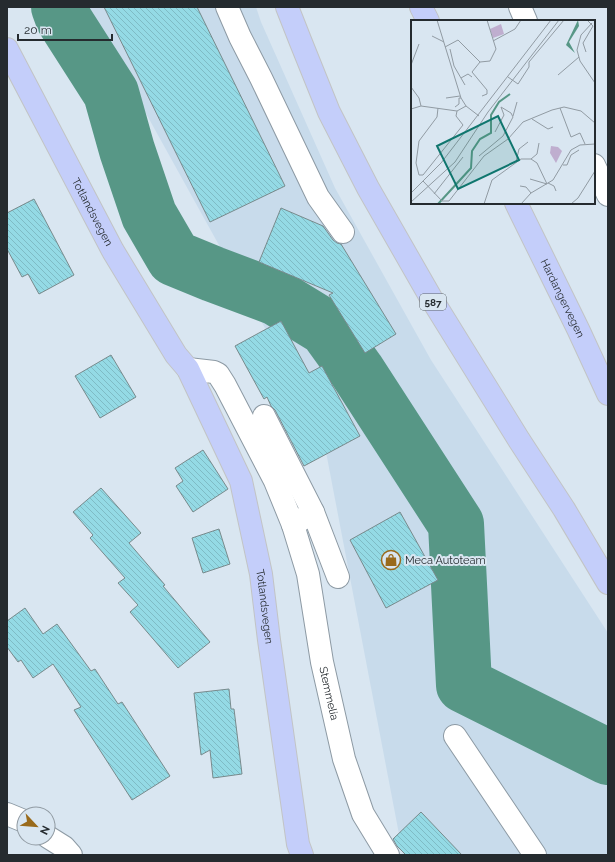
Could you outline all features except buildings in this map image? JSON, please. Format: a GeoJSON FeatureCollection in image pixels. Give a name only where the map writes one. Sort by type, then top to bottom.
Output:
{"type":"FeatureCollection","features":[{"type":"Feature","properties":{"kind":"main road","name":"587"},"geometry":{"type":"LineString","coordinates":[[288,7],[329,112],[368,188],[431,298],[519,440],[564,509],[608,582]]}},
{"type":"Feature","properties":{"kind":"main road"},"geometry":{"type":"LineString","coordinates":[[421,7],[428,20]]}},
{"type":"Feature","properties":{"kind":"main road","name":"Totlandsvegen"},"geometry":{"type":"LineString","coordinates":[[7,50],[113,251],[176,355],[188,369],[241,481],[261,574],[268,640],[298,844],[302,855]]}},
{"type":"Feature","properties":{"kind":"main road","name":"Hardangervegen"},"geometry":{"type":"LineString","coordinates":[[516,204],[608,394]]}},
{"type":"Feature","properties":{"kind":"street"},"geometry":{"type":"LineString","coordinates":[[227,7],[240,37],[318,197],[342,232]]}},
{"type":"Feature","properties":{"kind":"street"},"geometry":{"type":"LineString","coordinates":[[520,7],[526,20]]}},
{"type":"Feature","properties":{"kind":"street"},"geometry":{"type":"LineString","coordinates":[[595,167],[608,195]]}},
{"type":"Feature","properties":{"kind":"street"},"geometry":{"type":"LineString","coordinates":[[188,369],[214,372],[218,374],[226,385],[275,481],[293,525],[313,512]]}},
{"type":"Feature","properties":{"kind":"street"},"geometry":{"type":"LineString","coordinates":[[264,416],[313,512],[338,577]]}},
{"type":"Feature","properties":{"kind":"street","name":"Stemmelia"},"geometry":{"type":"LineString","coordinates":[[293,525],[308,574],[322,662],[344,758],[363,814],[388,855]]}},
{"type":"Feature","properties":{"kind":"street"},"geometry":{"type":"LineString","coordinates":[[456,736],[536,855]]}},
{"type":"Feature","properties":{"kind":"street"},"geometry":{"type":"LineString","coordinates":[[56,842],[64,847],[71,855]]}},
{"type":"Feature","properties":{"kind":"shaded area"},"geometry":{"type":"Polygon","coordinates":[[[87,7],[256,7],[261,22],[335,188],[431,360],[608,633],[608,855],[403,855],[322,431],[87,7]]]}},
{"type":"Feature","properties":{"kind":"waterway"},"geometry":{"type":"LineString","coordinates":[[59,7],[63,18],[111,93],[127,150],[149,215],[174,258],[277,298],[326,328],[357,371],[456,524],[464,685],[608,757]]}},
{"type":"Feature","properties":{"kind":"place","name":"Meca Autoteam"},"geometry":{"type":"Point","coordinates":[391,560]}}]}
